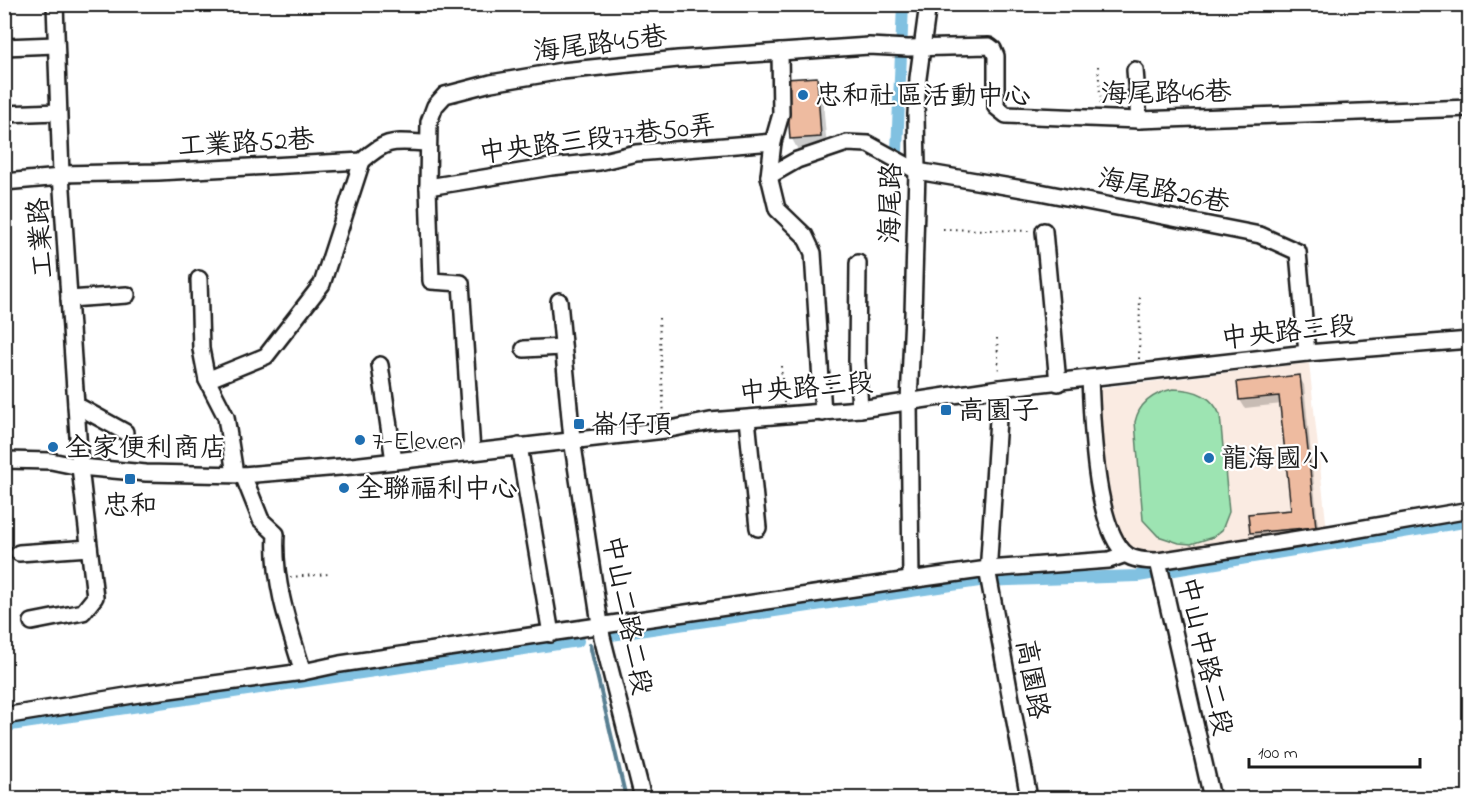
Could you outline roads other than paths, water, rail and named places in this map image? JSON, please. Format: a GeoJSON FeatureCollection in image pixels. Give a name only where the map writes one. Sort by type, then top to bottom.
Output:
{"type":"FeatureCollection","features":[{"type":"Feature","properties":{"kind":"street","name":"工業路"},"geometry":{"type":"LineString","coordinates":[[32,622],[83,612],[95,597],[80,467],[61,175],[55,4]]}},
{"type":"Feature","properties":{"kind":"street","name":"海尾路"},"geometry":{"type":"LineString","coordinates":[[911,580],[909,402],[917,105],[908,47],[928,4]]}},
{"type":"Feature","properties":{"kind":"street"},"geometry":{"type":"LineString","coordinates":[[4,47],[56,45]]}},
{"type":"Feature","properties":{"kind":"street","name":"海尾路45巷"},"geometry":{"type":"LineString","coordinates":[[472,452],[461,283],[431,281],[428,187],[429,122],[435,106],[445,95],[491,83],[574,70],[678,59],[869,46],[908,47]]}},
{"type":"Feature","properties":{"kind":"street","name":"海尾路46巷"},"geometry":{"type":"LineString","coordinates":[[908,47],[989,46],[996,56],[996,107],[1006,115],[1139,120],[1470,108]]}},
{"type":"Feature","properties":{"kind":"street"},"geometry":{"type":"LineString","coordinates":[[780,52],[781,114],[768,176],[777,209],[805,236],[813,253],[823,413]]}},
{"type":"Feature","properties":{"kind":"street"},"geometry":{"type":"LineString","coordinates":[[1135,70],[1139,120]]}},
{"type":"Feature","properties":{"kind":"street"},"geometry":{"type":"LineString","coordinates":[[4,114],[58,112]]}},
{"type":"Feature","properties":{"kind":"street"},"geometry":{"type":"LineString","coordinates":[[207,380],[266,356],[322,284],[362,160],[378,146],[392,142],[428,143]]}},
{"type":"Feature","properties":{"kind":"street","name":"中央路三段77巷50弄"},"geometry":{"type":"LineString","coordinates":[[428,187],[551,167],[599,162],[636,153],[774,142]]}},
{"type":"Feature","properties":{"kind":"street"},"geometry":{"type":"LineString","coordinates":[[768,176],[796,160],[847,143],[868,144],[917,171]]}},
{"type":"Feature","properties":{"kind":"street","name":"工業路52巷"},"geometry":{"type":"LineString","coordinates":[[4,182],[61,175],[158,172],[362,160]]}},
{"type":"Feature","properties":{"kind":"street","name":"海尾路26巷"},"geometry":{"type":"LineString","coordinates":[[917,171],[1192,221],[1260,235],[1276,241],[1298,252],[1307,353]]}},
{"type":"Feature","properties":{"kind":"street"},"geometry":{"type":"LineString","coordinates":[[1044,231],[1058,383]]}},
{"type":"Feature","properties":{"kind":"street"},"geometry":{"type":"LineString","coordinates":[[858,263],[857,361],[860,409]]}},
{"type":"Feature","properties":{"kind":"street"},"geometry":{"type":"LineString","coordinates":[[199,279],[201,349],[207,380],[226,417],[239,475],[261,520],[276,534],[275,555],[278,578],[286,616],[303,672]]}},
{"type":"Feature","properties":{"kind":"street"},"geometry":{"type":"LineString","coordinates":[[69,298],[126,295]]}},
{"type":"Feature","properties":{"kind":"street","name":"中山二路二段"},"geometry":{"type":"LineString","coordinates":[[559,301],[572,439],[601,627],[643,798]]}},
{"type":"Feature","properties":{"kind":"street","name":"中央路三段"},"geometry":{"type":"LineString","coordinates":[[4,460],[51,461],[80,467],[146,472],[239,475],[352,466],[665,430],[710,421],[860,409],[1000,388],[1307,353],[1470,340]]}},
{"type":"Feature","properties":{"kind":"street"},"geometry":{"type":"LineString","coordinates":[[524,350],[562,347]]}},
{"type":"Feature","properties":{"kind":"street"},"geometry":{"type":"LineString","coordinates":[[380,365],[394,461]]}},
{"type":"Feature","properties":{"kind":"street"},"geometry":{"type":"LineString","coordinates":[[4,716],[911,580],[989,576],[1109,560],[1126,554],[1111,533],[1098,480],[1090,378]]}},
{"type":"Feature","properties":{"kind":"street","name":"高園路"},"geometry":{"type":"LineString","coordinates":[[1000,388],[989,576],[1029,798]]}},
{"type":"Feature","properties":{"kind":"street"},"geometry":{"type":"LineString","coordinates":[[76,405],[125,432]]}},
{"type":"Feature","properties":{"kind":"street"},"geometry":{"type":"LineString","coordinates":[[747,419],[758,528]]}},
{"type":"Feature","properties":{"kind":"street"},"geometry":{"type":"LineString","coordinates":[[519,446],[551,634]]}},
{"type":"Feature","properties":{"kind":"street"},"geometry":{"type":"LineString","coordinates":[[1160,570],[1470,510]]}},
{"type":"Feature","properties":{"kind":"street"},"geometry":{"type":"LineString","coordinates":[[19,553],[89,548]]}},
{"type":"Feature","properties":{"kind":"street","name":"中山中路二段"},"geometry":{"type":"LineString","coordinates":[[1126,554],[1160,570],[1212,798]]}},
{"type":"Feature","properties":{"kind":"waterway"},"geometry":{"type":"LineString","coordinates":[[897,152],[903,4]]}},
{"type":"Feature","properties":{"kind":"waterway"},"geometry":{"type":"LineString","coordinates":[[611,635],[979,581],[1138,576],[1470,521]]}},
{"type":"Feature","properties":{"kind":"waterway"},"geometry":{"type":"LineString","coordinates":[[4,726],[578,641]]}},
{"type":"Feature","properties":{"kind":"waterway"},"geometry":{"type":"LineString","coordinates":[[590,645],[626,798]]}},
{"type":"Feature","properties":{"kind":"place","name":"忠和社區活動中心"},"geometry":{"type":"Point","coordinates":[803,95]}},
{"type":"Feature","properties":{"kind":"place","name":"高園子"},"geometry":{"type":"Point","coordinates":[946,410]}},
{"type":"Feature","properties":{"kind":"place","name":"崙仔頂"},"geometry":{"type":"Point","coordinates":[579,424]}},
{"type":"Feature","properties":{"kind":"place","name":"7-Eleven"},"geometry":{"type":"Point","coordinates":[360,440]}},
{"type":"Feature","properties":{"kind":"place","name":"全家便利商店"},"geometry":{"type":"Point","coordinates":[53,447]}},
{"type":"Feature","properties":{"kind":"place","name":"龍海國小"},"geometry":{"type":"Point","coordinates":[1209,458]}},
{"type":"Feature","properties":{"kind":"place","name":"忠和"},"geometry":{"type":"Point","coordinates":[130,479]}},
{"type":"Feature","properties":{"kind":"place","name":"全聯福利中心"},"geometry":{"type":"Point","coordinates":[344,488]}}]}
